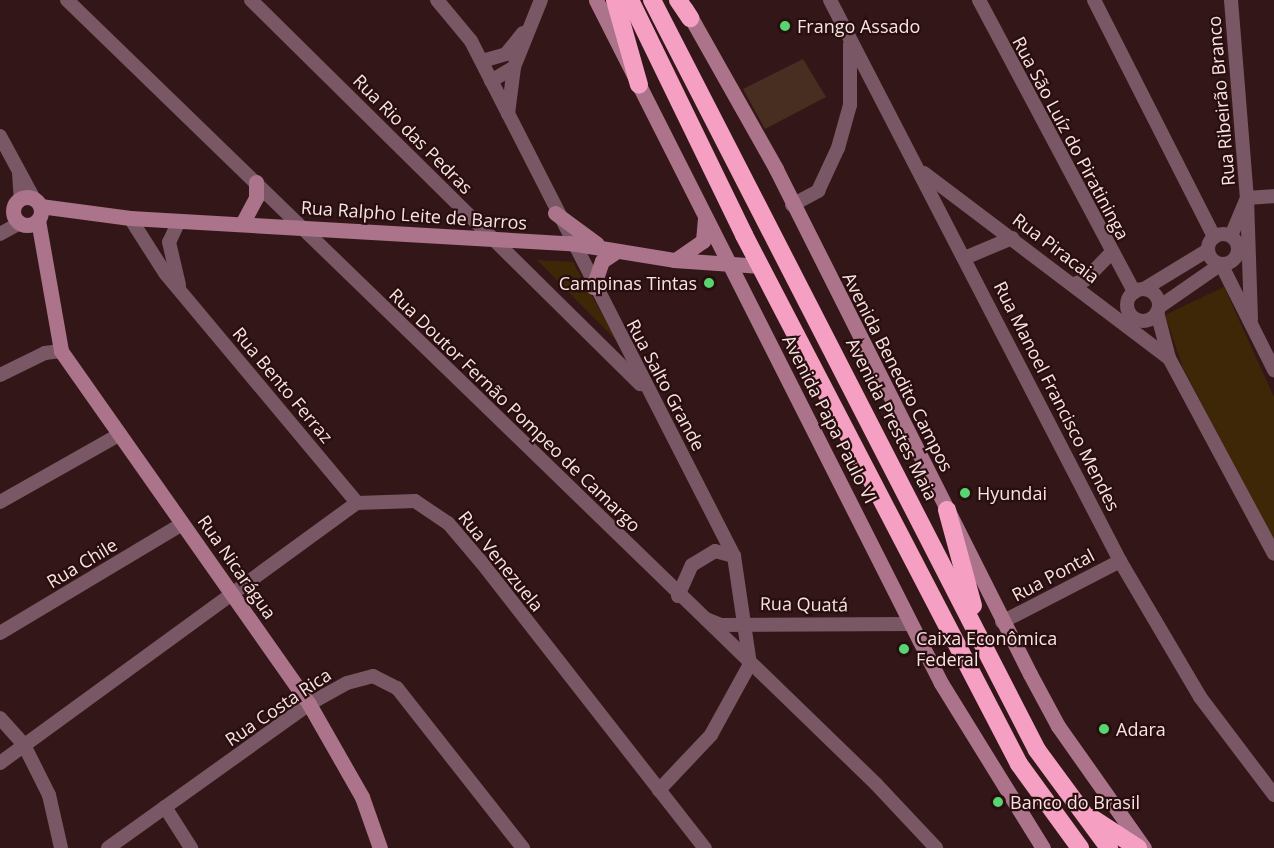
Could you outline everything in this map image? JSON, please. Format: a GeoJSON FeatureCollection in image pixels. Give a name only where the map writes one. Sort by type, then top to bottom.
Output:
{"type":"FeatureCollection","features":[{"type":"Feature","properties":{"kind":"highway"},"geometry":{"type":"LineString","coordinates":[[615,0],[639,85]]}},
{"type":"Feature","properties":{"kind":"highway"},"geometry":{"type":"LineString","coordinates":[[630,0],[761,266],[1019,764],[1080,848]]}},
{"type":"Feature","properties":{"kind":"highway","name":"Avenida Prestes Maia"},"geometry":{"type":"LineString","coordinates":[[652,0],[1037,750],[1076,807],[1109,848]]}},
{"type":"Feature","properties":{"kind":"highway"},"geometry":{"type":"LineString","coordinates":[[680,0],[690,18]]}},
{"type":"Feature","properties":{"kind":"highway"},"geometry":{"type":"LineString","coordinates":[[947,510],[983,643]]}},
{"type":"Feature","properties":{"kind":"highway"},"geometry":{"type":"LineString","coordinates":[[1076,807],[1138,848]]}},
{"type":"Feature","properties":{"kind":"street","name":"Rua Doutor Fernão Pompeo de Camargo"},"geometry":{"type":"LineString","coordinates":[[67,0],[304,228],[936,848]]}},
{"type":"Feature","properties":{"kind":"street","name":"Rua Rio das Pedras"},"geometry":{"type":"LineString","coordinates":[[251,0],[652,396]]}},
{"type":"Feature","properties":{"kind":"street","name":"Rua Salto Grande"},"geometry":{"type":"LineString","coordinates":[[437,0],[482,61],[570,243],[734,556],[750,664]]}},
{"type":"Feature","properties":{"kind":"street"},"geometry":{"type":"LineString","coordinates":[[508,114],[514,67],[541,0]]}},
{"type":"Feature","properties":{"kind":"street","name":"Avenida Papa Paulo VI"},"geometry":{"type":"LineString","coordinates":[[596,0],[911,624],[1043,848]]}},
{"type":"Feature","properties":{"kind":"street","name":"Rua Manoel Francisco Mendes"},"geometry":{"type":"LineString","coordinates":[[830,0],[967,257],[1120,561],[1200,697],[1274,795]]}},
{"type":"Feature","properties":{"kind":"street","name":"Rua São Luíz do Piratininga"},"geometry":{"type":"LineString","coordinates":[[979,0],[1111,253],[1139,290]]}},
{"type":"Feature","properties":{"kind":"street"},"geometry":{"type":"LineString","coordinates":[[1094,0],[1274,370]]}},
{"type":"Feature","properties":{"kind":"street","name":"Rua Ribeirão Branco"},"geometry":{"type":"LineString","coordinates":[[1231,0],[1246,198],[1251,326]]}},
{"type":"Feature","properties":{"kind":"street","name":"Avenida Benedito Campos"},"geometry":{"type":"LineString","coordinates":[[690,18],[743,105],[1002,622],[1058,726],[1143,848]]}},
{"type":"Feature","properties":{"kind":"street"},"geometry":{"type":"LineString","coordinates":[[482,61],[506,54],[530,24]]}},
{"type":"Feature","properties":{"kind":"street"},"geometry":{"type":"LineString","coordinates":[[792,205],[818,191],[845,129],[852,81],[849,39]]}},
{"type":"Feature","properties":{"kind":"street"},"geometry":{"type":"LineString","coordinates":[[491,81],[514,67]]}},
{"type":"Feature","properties":{"kind":"street"},"geometry":{"type":"LineString","coordinates":[[0,136],[18,162],[25,212],[40,249],[61,351],[26,360],[0,375]]}},
{"type":"Feature","properties":{"kind":"street","name":"Rua Piracaia"},"geometry":{"type":"LineString","coordinates":[[919,170],[1074,284],[1169,358]]}},
{"type":"Feature","properties":{"kind":"street"},"geometry":{"type":"LineString","coordinates":[[242,224],[256,198],[256,182]]}},
{"type":"Feature","properties":{"kind":"street"},"geometry":{"type":"LineString","coordinates":[[1246,198],[1274,196]]}},
{"type":"Feature","properties":{"kind":"street","name":"Rua Ribeirão Branco"},"geometry":{"type":"LineString","coordinates":[[1221,264],[1237,254],[1232,237],[1246,198]]}},
{"type":"Feature","properties":{"kind":"street","name":"Rua Ralpho Leite de Barros"},"geometry":{"type":"LineString","coordinates":[[0,218],[25,212],[65,210],[130,218],[496,241],[570,243],[674,260],[761,266]]}},
{"type":"Feature","properties":{"kind":"street"},"geometry":{"type":"LineString","coordinates":[[0,234],[25,212]]}},
{"type":"Feature","properties":{"kind":"street"},"geometry":{"type":"LineString","coordinates":[[555,213],[584,236],[617,251]]}},
{"type":"Feature","properties":{"kind":"street"},"geometry":{"type":"LineString","coordinates":[[674,260],[691,254],[703,241],[704,214]]}},
{"type":"Feature","properties":{"kind":"street","name":"Rua Bento Ferraz"},"geometry":{"type":"LineString","coordinates":[[130,218],[181,290],[357,503]]}},
{"type":"Feature","properties":{"kind":"street","name":"Rua Bento Ferraz"},"geometry":{"type":"LineString","coordinates":[[179,221],[169,242],[181,290]]}},
{"type":"Feature","properties":{"kind":"street"},"geometry":{"type":"LineString","coordinates":[[1221,264],[1144,321],[1131,315],[1128,300],[1139,290],[1211,243],[1232,237]]}},
{"type":"Feature","properties":{"kind":"street"},"geometry":{"type":"LineString","coordinates":[[967,257],[1012,238]]}},
{"type":"Feature","properties":{"kind":"street"},"geometry":{"type":"LineString","coordinates":[[593,287],[602,261],[617,251]]}},
{"type":"Feature","properties":{"kind":"street"},"geometry":{"type":"LineString","coordinates":[[1074,284],[1090,276],[1111,253]]}},
{"type":"Feature","properties":{"kind":"street"},"geometry":{"type":"LineString","coordinates":[[1139,290],[1153,293],[1169,358],[1274,554]]}},
{"type":"Feature","properties":{"kind":"street","name":"Rua Nicarágua"},"geometry":{"type":"LineString","coordinates":[[61,351],[309,704],[362,797],[380,848]]}},
{"type":"Feature","properties":{"kind":"street"},"geometry":{"type":"LineString","coordinates":[[0,502],[120,434]]}},
{"type":"Feature","properties":{"kind":"street","name":"Rua Venezuela"},"geometry":{"type":"LineString","coordinates":[[357,503],[415,501],[448,523],[705,848]]}},
{"type":"Feature","properties":{"kind":"street"},"geometry":{"type":"LineString","coordinates":[[0,763],[357,503]]}},
{"type":"Feature","properties":{"kind":"street","name":"Rua Chile"},"geometry":{"type":"LineString","coordinates":[[0,633],[182,524]]}},
{"type":"Feature","properties":{"kind":"street"},"geometry":{"type":"LineString","coordinates":[[678,596],[692,565],[715,551],[734,556]]}},
{"type":"Feature","properties":{"kind":"street","name":"Rua Pontal"},"geometry":{"type":"LineString","coordinates":[[1002,622],[1120,561]]}},
{"type":"Feature","properties":{"kind":"street","name":"Rua Quatá"},"geometry":{"type":"LineString","coordinates":[[699,616],[721,625],[744,621],[911,624]]}},
{"type":"Feature","properties":{"kind":"street"},"geometry":{"type":"LineString","coordinates":[[659,790],[711,735],[750,664]]}},
{"type":"Feature","properties":{"kind":"street","name":"Rua Costa Rica"},"geometry":{"type":"LineString","coordinates":[[108,848],[309,704],[360,677],[387,681],[523,848]]}},
{"type":"Feature","properties":{"kind":"street"},"geometry":{"type":"LineString","coordinates":[[0,718],[24,745],[49,795],[61,848]]}},
{"type":"Feature","properties":{"kind":"street"},"geometry":{"type":"LineString","coordinates":[[165,807],[191,848]]}},
{"type":"Feature","properties":{"kind":"shaded area"},"geometry":{"type":"Polygon","coordinates":[[[537,260],[573,262],[617,341],[537,260]]]}},
{"type":"Feature","properties":{"kind":"shaded area"},"geometry":{"type":"Polygon","coordinates":[[[1224,287],[1274,397],[1274,541],[1183,368],[1165,315],[1224,287]]]}},
{"type":"Feature","properties":{"kind":"building"},"geometry":{"type":"Polygon","coordinates":[[[803,59],[826,97],[765,129],[743,89],[803,59]]]}},
{"type":"Feature","properties":{"kind":"place","name":"Frango Assado"},"geometry":{"type":"Point","coordinates":[785,26]}},
{"type":"Feature","properties":{"kind":"place","name":"Campinas Tintas"},"geometry":{"type":"Point","coordinates":[709,283]}},
{"type":"Feature","properties":{"kind":"place","name":"Hyundai"},"geometry":{"type":"Point","coordinates":[965,493]}},
{"type":"Feature","properties":{"kind":"place","name":"Caixa Econômica Federal"},"geometry":{"type":"Point","coordinates":[904,649]}},
{"type":"Feature","properties":{"kind":"place","name":"Adara"},"geometry":{"type":"Point","coordinates":[1104,729]}},
{"type":"Feature","properties":{"kind":"place","name":"Banco do Brasil"},"geometry":{"type":"Point","coordinates":[998,802]}}]}
